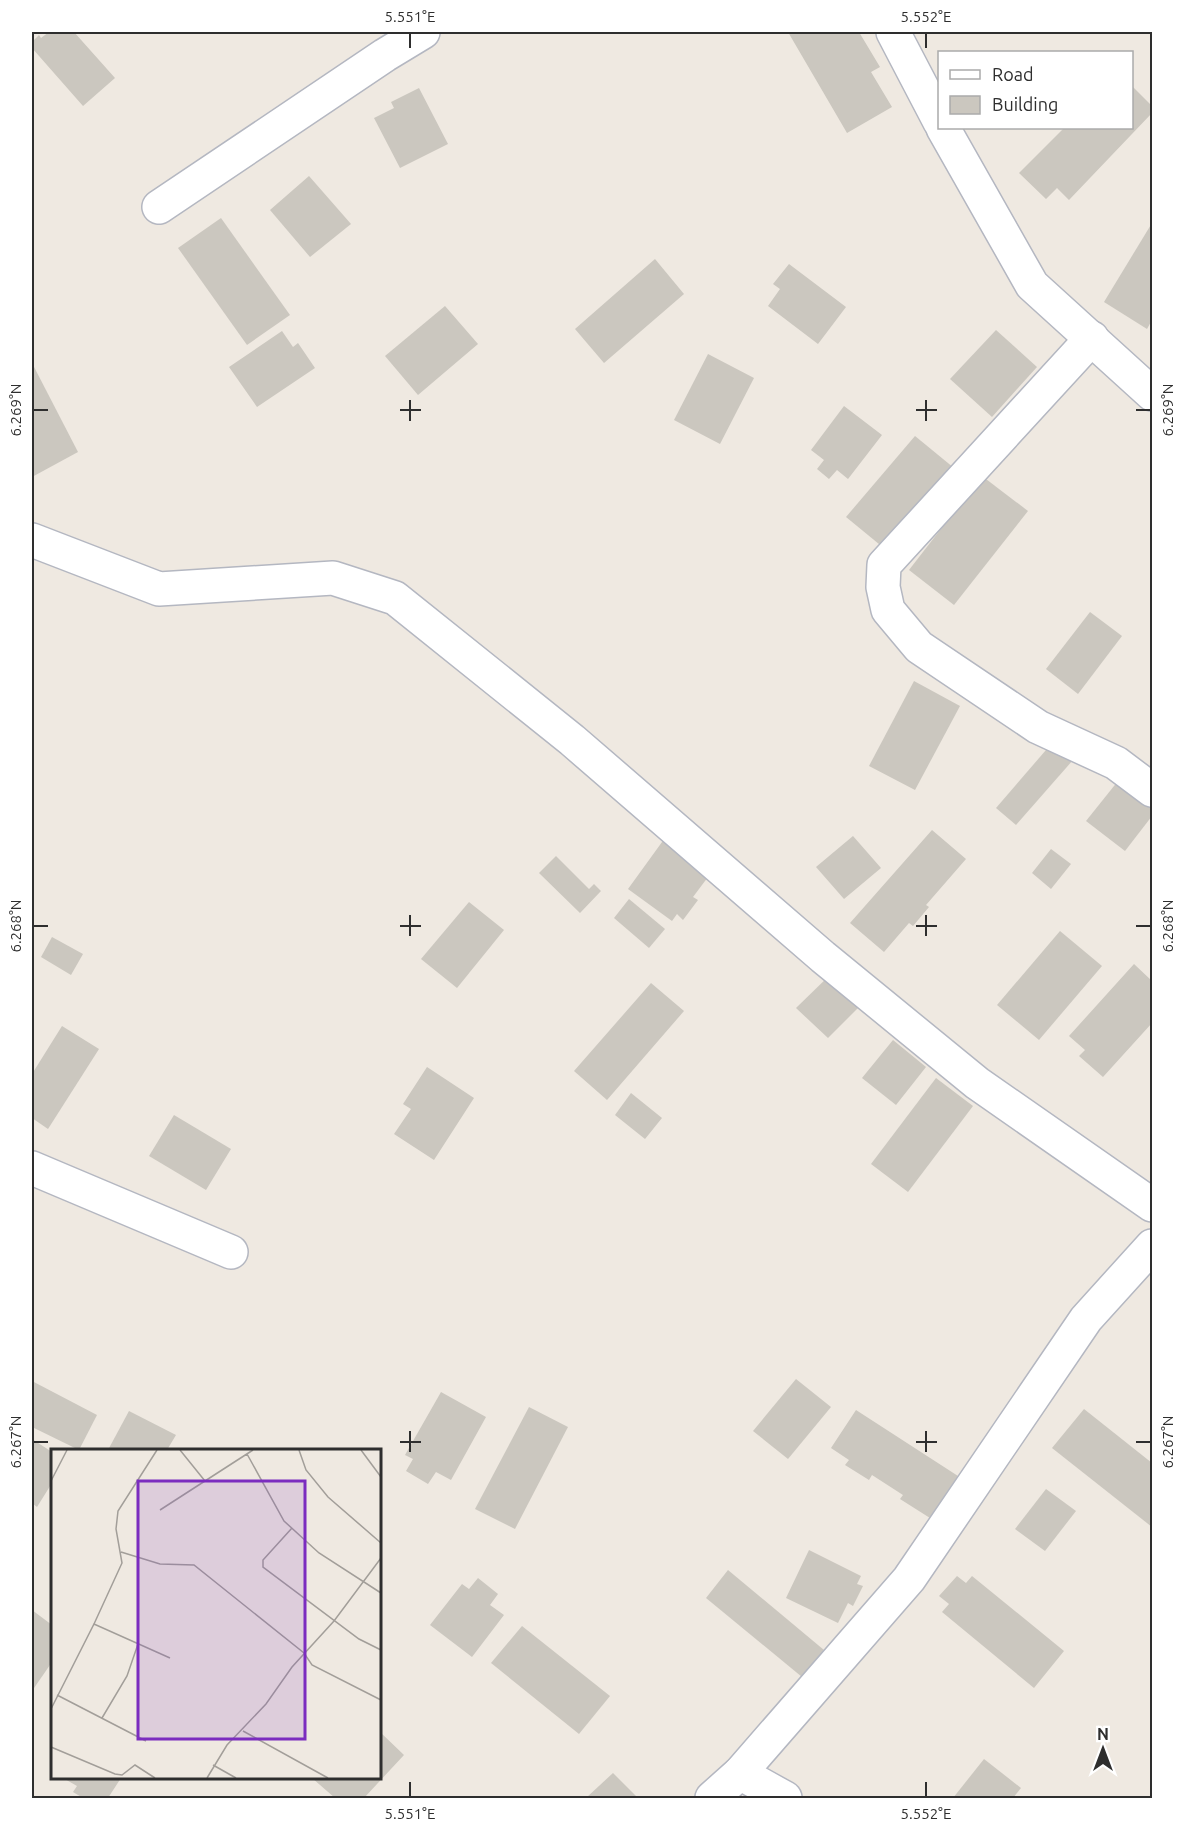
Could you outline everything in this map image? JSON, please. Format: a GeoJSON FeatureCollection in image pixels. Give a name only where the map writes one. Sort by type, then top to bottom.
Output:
{"type":"FeatureCollection","features":[{"type":"Feature","properties":{"kind":"street"},"geometry":{"type":"LineString","coordinates":[[159,207],[385,55],[423,32]]}},
{"type":"Feature","properties":{"kind":"street"},"geometry":{"type":"LineString","coordinates":[[893,32],[938,120]]}},
{"type":"Feature","properties":{"kind":"street"},"geometry":{"type":"LineString","coordinates":[[944,129],[1032,285],[1152,394]]}},
{"type":"Feature","properties":{"kind":"street"},"geometry":{"type":"LineString","coordinates":[[1092,338],[884,565],[883,588],[888,610],[919,647],[1038,727],[1116,763],[1152,790]]}},
{"type":"Feature","properties":{"kind":"street"},"geometry":{"type":"LineString","coordinates":[[32,540],[159,589],[333,578],[395,598],[572,740],[823,957],[977,1083],[1152,1205]]}},
{"type":"Feature","properties":{"kind":"street"},"geometry":{"type":"LineString","coordinates":[[32,1168],[231,1252]]}},
{"type":"Feature","properties":{"kind":"street"},"geometry":{"type":"LineString","coordinates":[[712,1798],[740,1773],[909,1579],[1086,1319],[1152,1246]]}},
{"type":"Feature","properties":{"kind":"street"},"geometry":{"type":"LineString","coordinates":[[740,1773],[785,1798]]}},
{"type":"Feature","properties":{"kind":"building"},"geometry":{"type":"Polygon","coordinates":[[[49,32],[74,32],[115,78],[83,106],[32,48],[32,42],[39,35],[41,38],[49,32]]]}},
{"type":"Feature","properties":{"kind":"building"},"geometry":{"type":"Polygon","coordinates":[[[788,32],[859,32],[880,67],[871,72],[892,107],[847,133],[788,32]]]}},
{"type":"Feature","properties":{"kind":"building"},"geometry":{"type":"Polygon","coordinates":[[[1133,87],[1152,106],[1152,113],[1069,200],[1057,188],[1046,199],[1019,173],[1063,129],[1133,129],[1133,87]]]}},
{"type":"Feature","properties":{"kind":"building"},"geometry":{"type":"Polygon","coordinates":[[[419,88],[448,144],[400,168],[374,118],[394,108],[391,102],[419,88]]]}},
{"type":"Feature","properties":{"kind":"building"},"geometry":{"type":"Polygon","coordinates":[[[309,176],[351,224],[310,257],[270,210],[309,176]]]}},
{"type":"Feature","properties":{"kind":"building"},"geometry":{"type":"Polygon","coordinates":[[[221,218],[290,315],[247,345],[178,248],[221,218]]]}},
{"type":"Feature","properties":{"kind":"building"},"geometry":{"type":"Polygon","coordinates":[[[1152,223],[1152,320],[1147,329],[1104,302],[1152,223]]]}},
{"type":"Feature","properties":{"kind":"building"},"geometry":{"type":"Polygon","coordinates":[[[655,259],[684,294],[604,363],[575,329],[655,259]]]}},
{"type":"Feature","properties":{"kind":"building"},"geometry":{"type":"Polygon","coordinates":[[[789,264],[846,307],[818,344],[768,306],[780,289],[773,284],[789,264]]]}},
{"type":"Feature","properties":{"kind":"building"},"geometry":{"type":"Polygon","coordinates":[[[445,306],[478,344],[418,395],[385,356],[445,306]]]}},
{"type":"Feature","properties":{"kind":"building"},"geometry":{"type":"Polygon","coordinates":[[[996,330],[1037,367],[992,417],[950,379],[996,330]]]}},
{"type":"Feature","properties":{"kind":"building"},"geometry":{"type":"Polygon","coordinates":[[[282,331],[293,347],[298,343],[315,368],[257,407],[229,367],[282,331]]]}},
{"type":"Feature","properties":{"kind":"building"},"geometry":{"type":"Polygon","coordinates":[[[708,354],[754,378],[720,444],[674,420],[708,354]]]}},
{"type":"Feature","properties":{"kind":"building"},"geometry":{"type":"Polygon","coordinates":[[[32,363],[78,452],[32,477],[32,363]]]}},
{"type":"Feature","properties":{"kind":"building"},"geometry":{"type":"Polygon","coordinates":[[[844,406],[882,435],[848,479],[837,470],[829,479],[817,469],[824,460],[811,450],[844,406]]]}},
{"type":"Feature","properties":{"kind":"building"},"geometry":{"type":"Polygon","coordinates":[[[915,436],[954,468],[885,549],[846,517],[915,436]]]}},
{"type":"Feature","properties":{"kind":"building"},"geometry":{"type":"Polygon","coordinates":[[[982,476],[1028,511],[954,605],[909,570],[982,476]]]}},
{"type":"Feature","properties":{"kind":"building"},"geometry":{"type":"Polygon","coordinates":[[[1090,612],[1122,636],[1078,694],[1046,669],[1090,612]]]}},
{"type":"Feature","properties":{"kind":"building"},"geometry":{"type":"Polygon","coordinates":[[[914,681],[960,706],[915,790],[869,766],[914,681]]]}},
{"type":"Feature","properties":{"kind":"building"},"geometry":{"type":"Polygon","coordinates":[[[1052,743],[1073,760],[1016,825],[996,808],[1052,743]]]}},
{"type":"Feature","properties":{"kind":"building"},"geometry":{"type":"Polygon","coordinates":[[[1126,771],[1152,792],[1152,816],[1125,851],[1086,821],[1126,771]]]}},
{"type":"Feature","properties":{"kind":"building"},"geometry":{"type":"Polygon","coordinates":[[[932,830],[966,859],[926,905],[929,907],[913,926],[909,923],[884,952],[850,923],[932,830]]]}},
{"type":"Feature","properties":{"kind":"building"},"geometry":{"type":"Polygon","coordinates":[[[670,831],[711,873],[693,897],[698,900],[683,920],[677,914],[672,921],[628,889],[670,831]]]}},
{"type":"Feature","properties":{"kind":"building"},"geometry":{"type":"Polygon","coordinates":[[[853,836],[881,868],[844,899],[816,867],[853,836]]]}},
{"type":"Feature","properties":{"kind":"building"},"geometry":{"type":"Polygon","coordinates":[[[1051,849],[1071,864],[1051,889],[1032,873],[1051,849]]]}},
{"type":"Feature","properties":{"kind":"building"},"geometry":{"type":"Polygon","coordinates":[[[556,856],[589,889],[594,884],[601,891],[580,913],[539,873],[556,856]]]}},
{"type":"Feature","properties":{"kind":"building"},"geometry":{"type":"Polygon","coordinates":[[[629,899],[665,929],[649,948],[614,918],[629,899]]]}},
{"type":"Feature","properties":{"kind":"building"},"geometry":{"type":"Polygon","coordinates":[[[469,902],[504,930],[457,988],[421,959],[469,902]]]}},
{"type":"Feature","properties":{"kind":"building"},"geometry":{"type":"Polygon","coordinates":[[[1060,931],[1102,966],[1039,1040],[997,1005],[1060,931]]]}},
{"type":"Feature","properties":{"kind":"building"},"geometry":{"type":"Polygon","coordinates":[[[52,937],[83,954],[71,975],[41,957],[52,937]]]}},
{"type":"Feature","properties":{"kind":"building"},"geometry":{"type":"Polygon","coordinates":[[[1134,964],[1152,981],[1152,1023],[1103,1077],[1079,1056],[1085,1050],[1069,1036],[1134,964]]]}},
{"type":"Feature","properties":{"kind":"building"},"geometry":{"type":"Polygon","coordinates":[[[833,972],[864,1002],[828,1038],[796,1008],[833,972]]]}},
{"type":"Feature","properties":{"kind":"building"},"geometry":{"type":"Polygon","coordinates":[[[651,983],[684,1011],[607,1100],[574,1071],[651,983]]]}},
{"type":"Feature","properties":{"kind":"building"},"geometry":{"type":"Polygon","coordinates":[[[62,1026],[99,1049],[48,1129],[32,1118],[32,1074],[62,1026]]]}},
{"type":"Feature","properties":{"kind":"building"},"geometry":{"type":"Polygon","coordinates":[[[893,1040],[926,1067],[896,1105],[862,1078],[893,1040]]]}},
{"type":"Feature","properties":{"kind":"building"},"geometry":{"type":"Polygon","coordinates":[[[427,1067],[474,1098],[434,1160],[394,1134],[411,1109],[403,1104],[427,1067]]]}},
{"type":"Feature","properties":{"kind":"building"},"geometry":{"type":"Polygon","coordinates":[[[936,1078],[973,1106],[908,1192],[871,1164],[936,1078]]]}},
{"type":"Feature","properties":{"kind":"building"},"geometry":{"type":"Polygon","coordinates":[[[631,1093],[662,1118],[645,1139],[615,1115],[631,1093]]]}},
{"type":"Feature","properties":{"kind":"building"},"geometry":{"type":"Polygon","coordinates":[[[174,1115],[231,1149],[206,1190],[149,1156],[174,1115]]]}},
{"type":"Feature","properties":{"kind":"building"},"geometry":{"type":"Polygon","coordinates":[[[796,1379],[831,1407],[788,1459],[753,1431],[796,1379]]]}},
{"type":"Feature","properties":{"kind":"building"},"geometry":{"type":"Polygon","coordinates":[[[32,1381],[97,1415],[80,1449],[32,1427],[32,1381]]]}},
{"type":"Feature","properties":{"kind":"building"},"geometry":{"type":"Polygon","coordinates":[[[441,1392],[486,1417],[451,1480],[436,1472],[428,1484],[406,1471],[413,1459],[405,1455],[441,1392]]]}},
{"type":"Feature","properties":{"kind":"building"},"geometry":{"type":"Polygon","coordinates":[[[529,1407],[568,1427],[515,1529],[475,1509],[529,1407]]]}},
{"type":"Feature","properties":{"kind":"building"},"geometry":{"type":"Polygon","coordinates":[[[1084,1409],[1152,1463],[1152,1527],[1052,1448],[1084,1409]]]}},
{"type":"Feature","properties":{"kind":"building"},"geometry":{"type":"Polygon","coordinates":[[[856,1410],[958,1476],[930,1518],[900,1499],[903,1495],[872,1475],[869,1480],[845,1465],[849,1460],[831,1448],[856,1410]]]}},
{"type":"Feature","properties":{"kind":"building"},"geometry":{"type":"Polygon","coordinates":[[[129,1411],[176,1435],[168,1449],[109,1449],[129,1411]]]}},
{"type":"Feature","properties":{"kind":"building"},"geometry":{"type":"Polygon","coordinates":[[[32,1439],[51,1451],[51,1485],[37,1507],[32,1503],[32,1439]]]}},
{"type":"Feature","properties":{"kind":"building"},"geometry":{"type":"Polygon","coordinates":[[[1046,1489],[1076,1511],[1045,1551],[1015,1529],[1046,1489]]]}},
{"type":"Feature","properties":{"kind":"building"},"geometry":{"type":"Polygon","coordinates":[[[809,1550],[861,1576],[857,1584],[863,1586],[853,1606],[848,1603],[838,1623],[786,1598],[809,1550]]]}},
{"type":"Feature","properties":{"kind":"building"},"geometry":{"type":"Polygon","coordinates":[[[728,1570],[824,1650],[802,1677],[706,1598],[728,1570]]]}},
{"type":"Feature","properties":{"kind":"building"},"geometry":{"type":"Polygon","coordinates":[[[957,1576],[966,1583],[972,1576],[1064,1651],[1034,1688],[942,1612],[949,1604],[939,1596],[957,1576]]]}},
{"type":"Feature","properties":{"kind":"building"},"geometry":{"type":"Polygon","coordinates":[[[478,1578],[498,1594],[490,1605],[504,1615],[472,1657],[430,1625],[462,1584],[469,1589],[478,1578]]]}},
{"type":"Feature","properties":{"kind":"building"},"geometry":{"type":"Polygon","coordinates":[[[32,1610],[51,1624],[51,1663],[32,1691],[32,1610]]]}},
{"type":"Feature","properties":{"kind":"building"},"geometry":{"type":"Polygon","coordinates":[[[522,1626],[610,1696],[579,1734],[491,1663],[522,1626]]]}},
{"type":"Feature","properties":{"kind":"building"},"geometry":{"type":"Polygon","coordinates":[[[381,1733],[404,1755],[364,1798],[335,1798],[313,1779],[381,1779],[381,1733]]]}},
{"type":"Feature","properties":{"kind":"building"},"geometry":{"type":"Polygon","coordinates":[[[984,1759],[1021,1788],[1013,1798],[953,1798],[984,1759]]]}},
{"type":"Feature","properties":{"kind":"building"},"geometry":{"type":"Polygon","coordinates":[[[613,1773],[638,1798],[586,1798],[613,1773]]]}},
{"type":"Feature","properties":{"kind":"building"},"geometry":{"type":"Polygon","coordinates":[[[65,1779],[120,1779],[108,1798],[83,1798],[73,1792],[77,1786],[65,1779]]]}}]}
